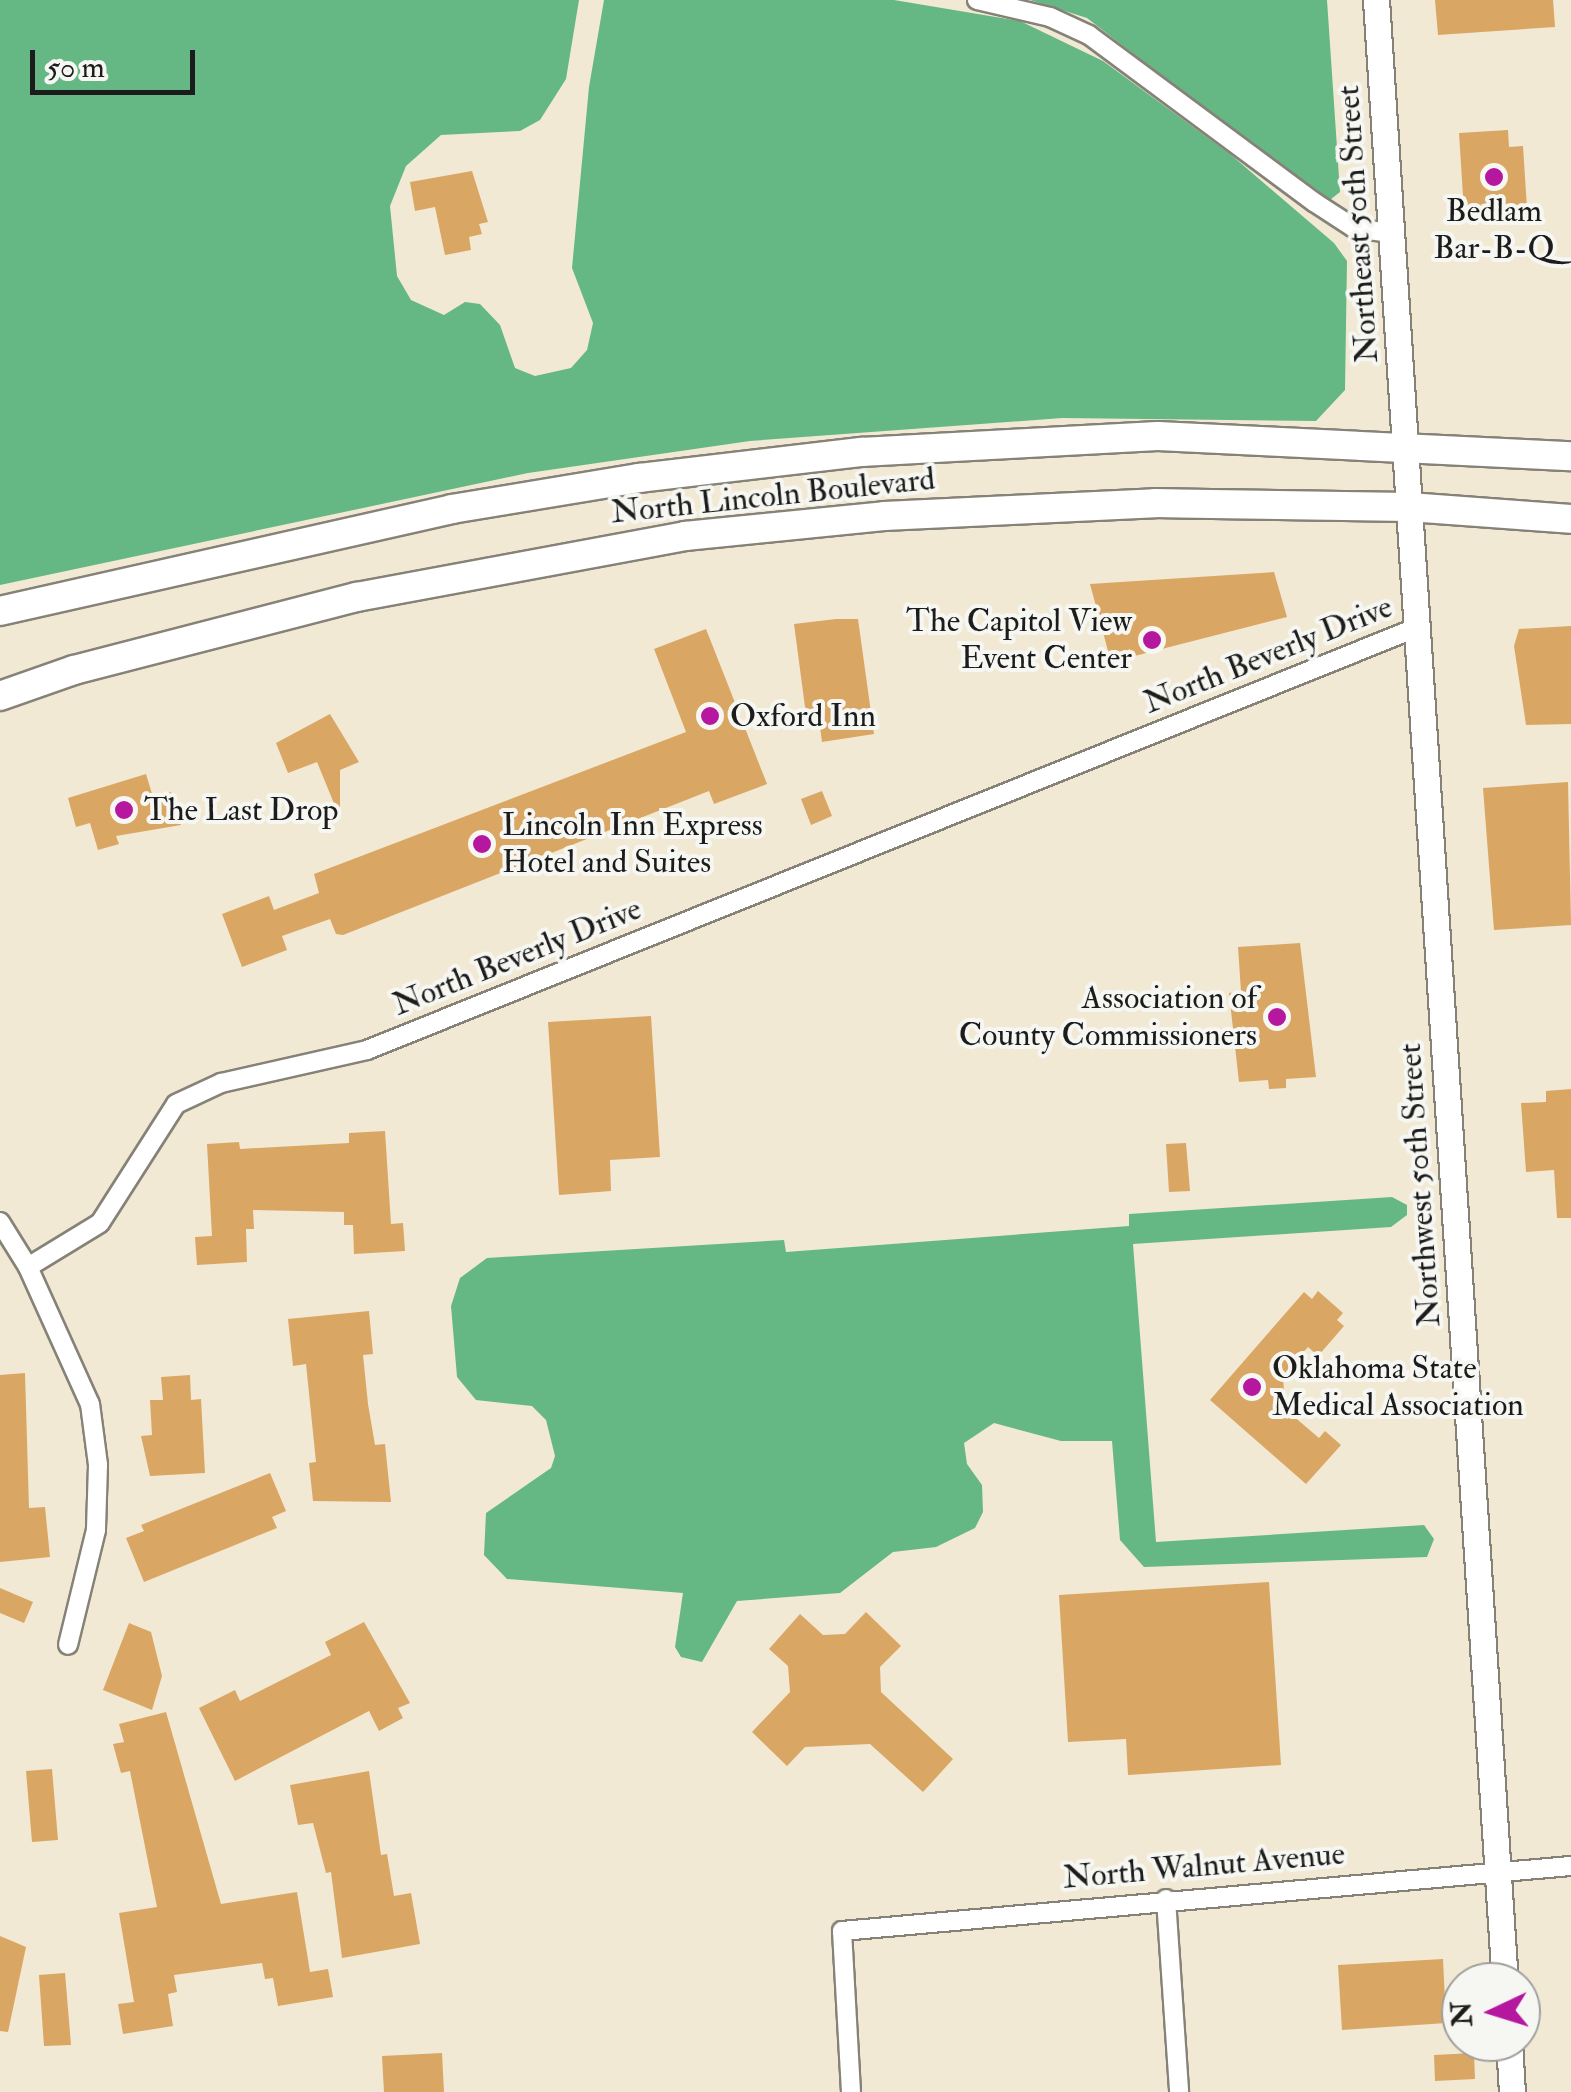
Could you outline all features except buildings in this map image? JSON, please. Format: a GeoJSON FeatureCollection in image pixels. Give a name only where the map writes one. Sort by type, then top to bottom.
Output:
{"type":"FeatureCollection","features":[{"type":"Feature","properties":{"kind":"main road","name":"Northeast 50th Street"},"geometry":{"type":"LineString","coordinates":[[1376,0],[1404,443]]}},
{"type":"Feature","properties":{"kind":"main road","name":"North Lincoln Boulevard"},"geometry":{"type":"LineString","coordinates":[[0,611],[452,510],[745,464],[1158,436],[1404,443],[1571,456]]}},
{"type":"Feature","properties":{"kind":"main road","name":"Northwest 50th Street"},"geometry":{"type":"LineString","coordinates":[[1404,443],[1504,1962]]}},
{"type":"Feature","properties":{"kind":"main road","name":"North Lincoln Boulevard"},"geometry":{"type":"LineString","coordinates":[[0,696],[74,670],[357,597],[685,536],[873,517],[1098,505],[1409,508],[1571,519]]}},
{"type":"Feature","properties":{"kind":"main road"},"geometry":{"type":"LineString","coordinates":[[1510,2062],[1512,2092]]}},
{"type":"Feature","properties":{"kind":"street"},"geometry":{"type":"LineString","coordinates":[[978,0],[1050,17],[1089,35],[1314,202],[1354,228],[1391,233]]}},
{"type":"Feature","properties":{"kind":"street","name":"North Beverly Drive"},"geometry":{"type":"LineString","coordinates":[[28,1267],[100,1223],[176,1104],[221,1083],[368,1050],[1418,626]]}},
{"type":"Feature","properties":{"kind":"street"},"geometry":{"type":"LineString","coordinates":[[0,1222],[28,1267],[90,1404],[98,1465],[96,1530],[68,1645]]}},
{"type":"Feature","properties":{"kind":"street","name":"North Walnut Avenue"},"geometry":{"type":"LineString","coordinates":[[851,2092],[842,1931],[1166,1899],[1571,1866]]}},
{"type":"Feature","properties":{"kind":"street"},"geometry":{"type":"LineString","coordinates":[[1166,1899],[1179,2092]]}},
{"type":"Feature","properties":{"kind":"green space"},"geometry":{"type":"Polygon","coordinates":[[[0,0],[579,0],[566,79],[540,120],[520,131],[441,135],[406,166],[390,206],[397,276],[411,300],[444,315],[465,302],[480,304],[500,325],[515,368],[535,376],[571,368],[587,350],[593,323],[572,268],[589,87],[604,0],[894,0],[1020,21],[1103,61],[1230,154],[1334,243],[1347,261],[1345,390],[1316,421],[1062,418],[750,441],[528,473],[0,585],[0,0]]]}},
{"type":"Feature","properties":{"kind":"green space"},"geometry":{"type":"Polygon","coordinates":[[[1030,0],[1327,0],[1340,192],[1326,203],[1087,18],[1030,0]]]}},
{"type":"Feature","properties":{"kind":"green space"},"geometry":{"type":"Polygon","coordinates":[[[1392,1197],[1407,1205],[1407,1215],[1391,1227],[1133,1244],[1156,1542],[1424,1525],[1434,1539],[1427,1557],[1144,1567],[1120,1540],[1112,1441],[1061,1441],[994,1423],[964,1443],[967,1464],[982,1485],[983,1512],[975,1528],[936,1547],[893,1552],[840,1593],[737,1601],[702,1662],[681,1657],[675,1647],[683,1593],[507,1579],[484,1555],[486,1513],[551,1468],[555,1456],[546,1420],[532,1406],[476,1400],[457,1377],[451,1306],[460,1278],[487,1258],[784,1240],[786,1252],[1129,1226],[1129,1214],[1392,1197]]]}},
{"type":"Feature","properties":{"kind":"place","name":"Bedlam Bar-B-Q"},"geometry":{"type":"Point","coordinates":[1494,177]}},
{"type":"Feature","properties":{"kind":"place","name":"The Capitol View Event Center"},"geometry":{"type":"Point","coordinates":[1152,640]}},
{"type":"Feature","properties":{"kind":"place","name":"Oxford Inn"},"geometry":{"type":"Point","coordinates":[710,716]}},
{"type":"Feature","properties":{"kind":"place","name":"The Last Drop"},"geometry":{"type":"Point","coordinates":[124,810]}},
{"type":"Feature","properties":{"kind":"place","name":"Lincoln Inn Express Hotel and Suites"},"geometry":{"type":"Point","coordinates":[482,844]}},
{"type":"Feature","properties":{"kind":"place","name":"Association of County Commissioners"},"geometry":{"type":"Point","coordinates":[1277,1017]}},
{"type":"Feature","properties":{"kind":"place","name":"Oklahoma State Medical Association"},"geometry":{"type":"Point","coordinates":[1252,1387]}}]}
